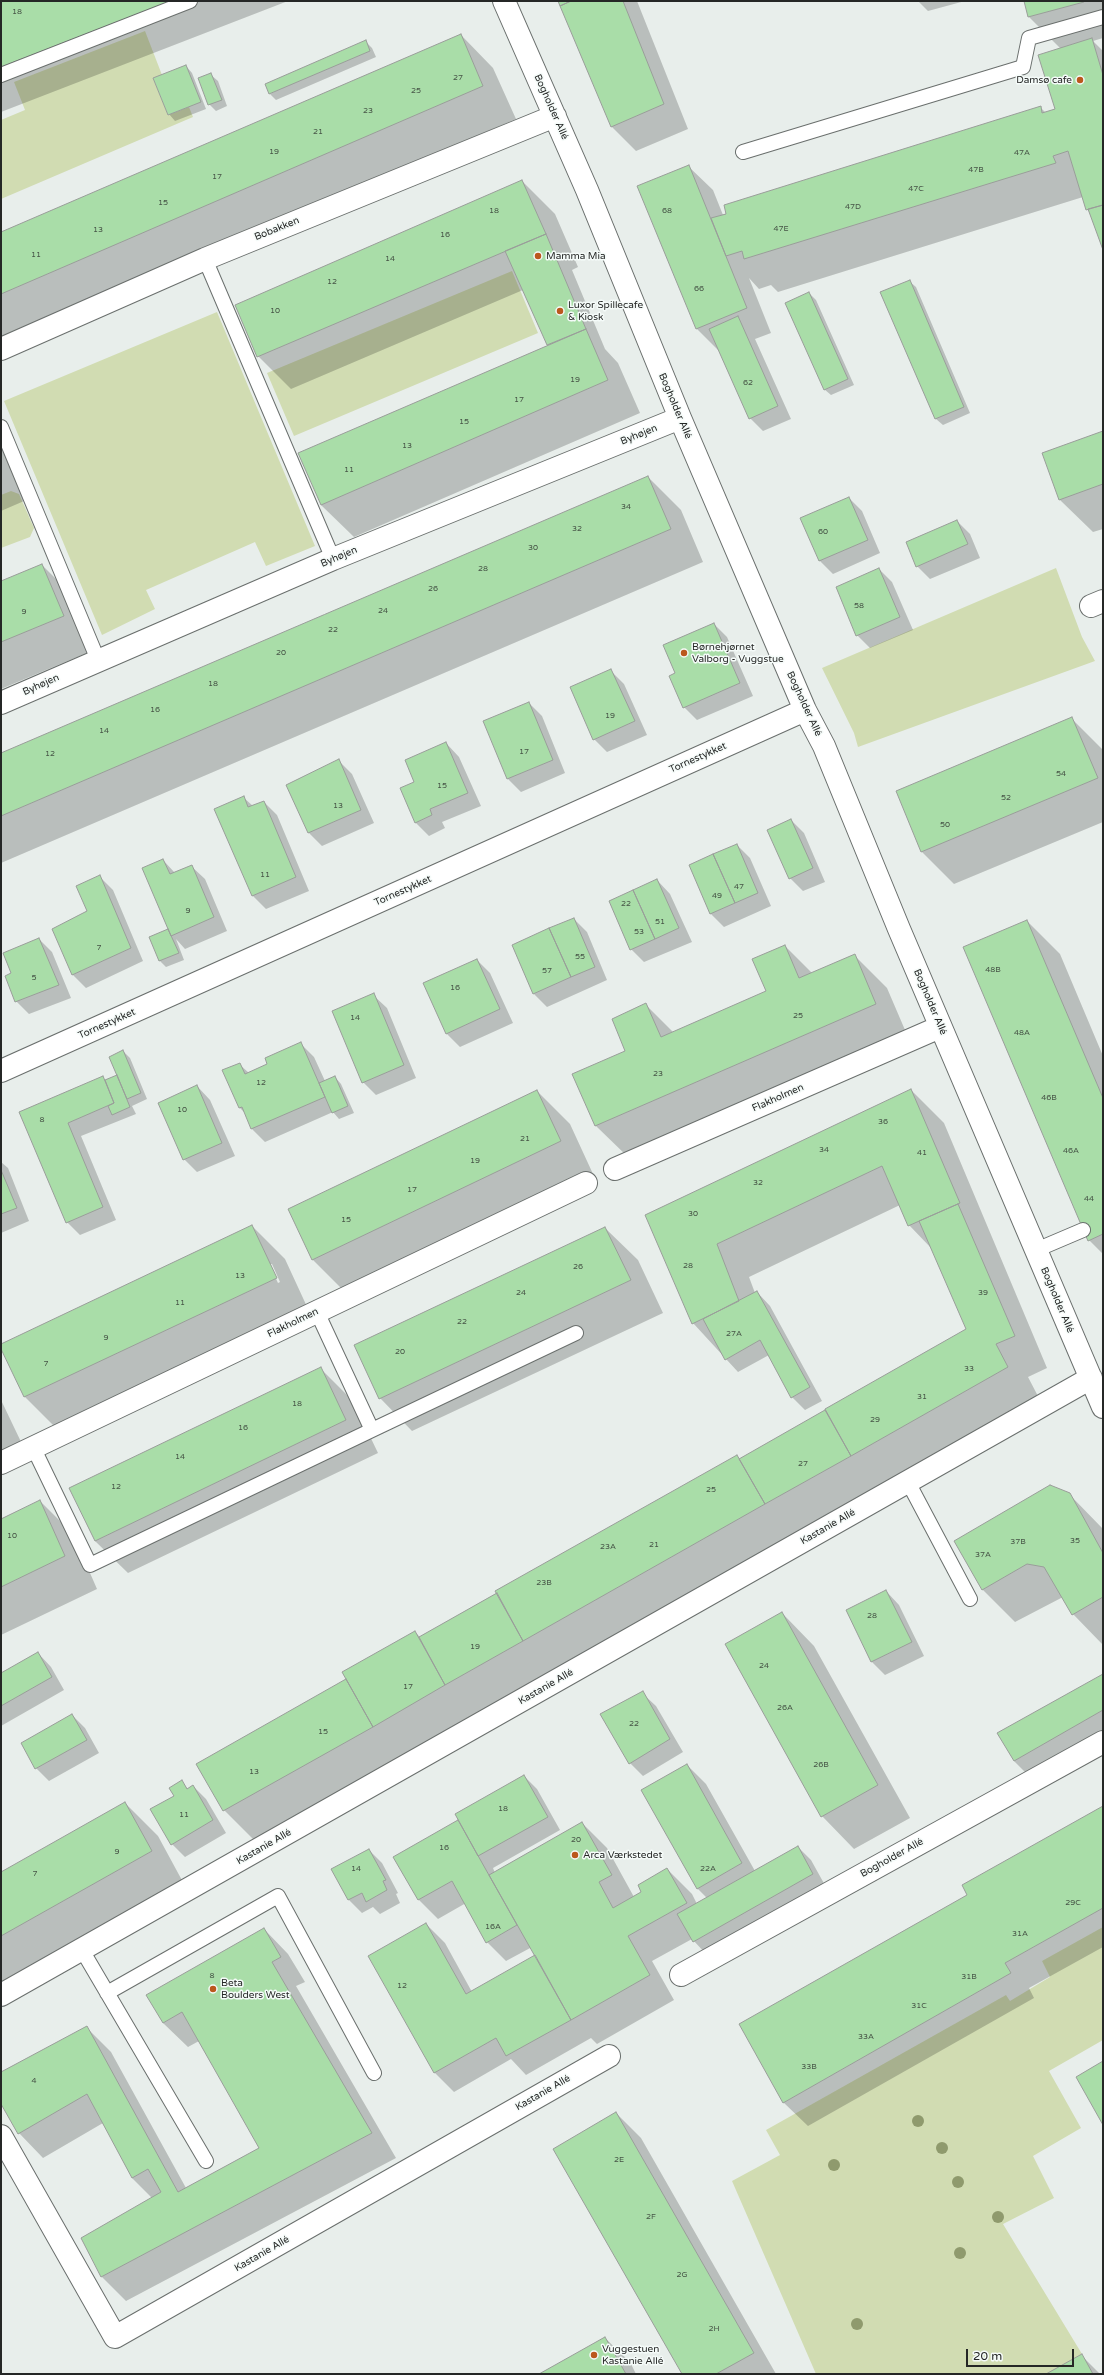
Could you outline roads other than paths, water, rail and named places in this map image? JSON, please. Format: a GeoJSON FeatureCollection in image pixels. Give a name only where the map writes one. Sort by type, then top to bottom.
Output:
{"type":"FeatureCollection","features":[{"type":"Feature","properties":{"kind":"street","name":"Bogholder Allé"},"geometry":{"type":"LineString","coordinates":[[504,1],[555,116],[680,418],[805,710],[824,746],[940,1027],[1103,1407]]}},
{"type":"Feature","properties":{"kind":"street","name":"Bobakken"},"geometry":{"type":"LineString","coordinates":[[1,349],[205,259],[555,116]]}},
{"type":"Feature","properties":{"kind":"street","name":"Byhøjen"},"geometry":{"type":"LineString","coordinates":[[1,703],[333,559],[680,418]]}},
{"type":"Feature","properties":{"kind":"street","name":"Tornestykket"},"geometry":{"type":"LineString","coordinates":[[1,1071],[805,710]]}},
{"type":"Feature","properties":{"kind":"street","name":"Flakholmen"},"geometry":{"type":"LineString","coordinates":[[615,1169],[940,1027]]}},
{"type":"Feature","properties":{"kind":"street","name":"Flakholmen"},"geometry":{"type":"LineString","coordinates":[[1,1463],[586,1183]]}},
{"type":"Feature","properties":{"kind":"street","name":"Kastanie Allé"},"geometry":{"type":"LineString","coordinates":[[1,1995],[1091,1378]]}},
{"type":"Feature","properties":{"kind":"street","name":"Bogholder Allé"},"geometry":{"type":"LineString","coordinates":[[681,1975],[1103,1742]]}},
{"type":"Feature","properties":{"kind":"street","name":"Kastanie Allé"},"geometry":{"type":"LineString","coordinates":[[1,2136],[115,2337],[609,2056]]}},
{"type":"Feature","properties":{"kind":"lane"},"geometry":{"type":"LineString","coordinates":[[1,75],[190,1]]}},
{"type":"Feature","properties":{"kind":"lane"},"geometry":{"type":"LineString","coordinates":[[743,152],[1023,67],[1029,38],[1103,16]]}},
{"type":"Feature","properties":{"kind":"lane"},"geometry":{"type":"LineString","coordinates":[[205,259],[333,559]]}},
{"type":"Feature","properties":{"kind":"lane"},"geometry":{"type":"LineString","coordinates":[[1,427],[98,660]]}},
{"type":"Feature","properties":{"kind":"lane"},"geometry":{"type":"LineString","coordinates":[[1036,1250],[1083,1230]]}},
{"type":"Feature","properties":{"kind":"lane"},"geometry":{"type":"LineString","coordinates":[[317,1312],[372,1430]]}},
{"type":"Feature","properties":{"kind":"lane"},"geometry":{"type":"LineString","coordinates":[[33,1448],[90,1565],[576,1333]]}},
{"type":"Feature","properties":{"kind":"lane"},"geometry":{"type":"LineString","coordinates":[[908,1482],[970,1599]]}},
{"type":"Feature","properties":{"kind":"lane"},"geometry":{"type":"LineString","coordinates":[[107,1993],[278,1896],[374,2073]]}},
{"type":"Feature","properties":{"kind":"lane"},"geometry":{"type":"LineString","coordinates":[[82,1950],[206,2161]]}},
{"type":"Feature","properties":{"kind":"place","name":"Damsø cafe"},"geometry":{"type":"Point","coordinates":[1080,80]}},
{"type":"Feature","properties":{"kind":"place","name":"Mamma Mia"},"geometry":{"type":"Point","coordinates":[538,256]}},
{"type":"Feature","properties":{"kind":"place","name":"Luxor Spillecafe & Kiosk"},"geometry":{"type":"Point","coordinates":[560,311]}},
{"type":"Feature","properties":{"kind":"place","name":"Børnehjørnet Valborg - Vuggstue"},"geometry":{"type":"Point","coordinates":[684,653]}},
{"type":"Feature","properties":{"kind":"place","name":"Arca Værkstedet"},"geometry":{"type":"Point","coordinates":[575,1855]}},
{"type":"Feature","properties":{"kind":"place","name":"Beta Boulders West"},"geometry":{"type":"Point","coordinates":[213,1989]}},
{"type":"Feature","properties":{"kind":"place","name":"Vuggestuen Kastanie Allé"},"geometry":{"type":"Point","coordinates":[594,2355]}}]}
